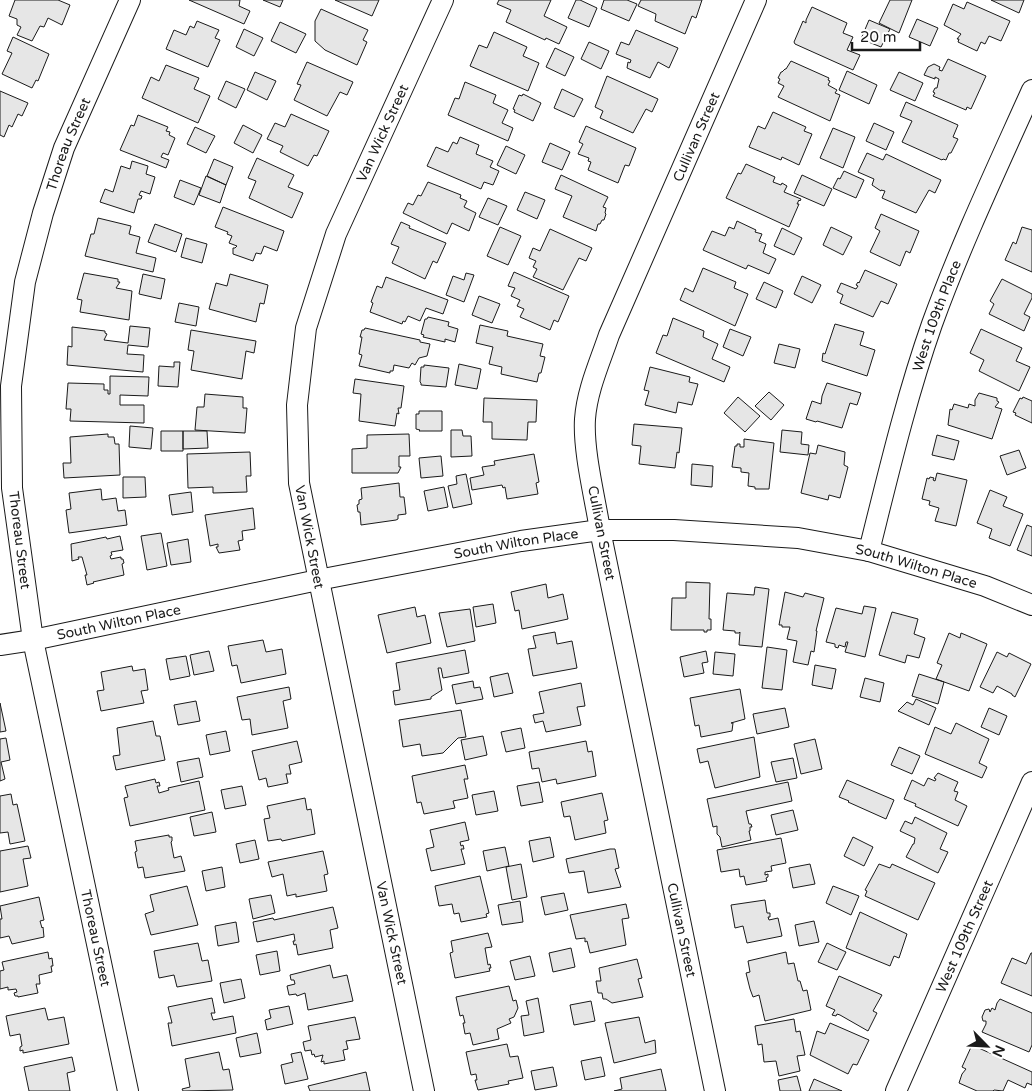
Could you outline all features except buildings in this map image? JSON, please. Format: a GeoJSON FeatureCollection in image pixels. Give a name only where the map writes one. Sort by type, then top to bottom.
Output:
{"type":"FeatureCollection","features":[{"type":"Feature","properties":{"kind":"street","name":"Thoreau Street"},"geometry":{"type":"LineString","coordinates":[[128,1091],[33,640],[12,488],[11,386],[25,282],[43,213],[64,148],[130,0]]}},
{"type":"Feature","properties":{"kind":"street","name":"Van Wick Street"},"geometry":{"type":"LineString","coordinates":[[424,1091],[299,483],[297,405],[306,328],[336,234],[442,0]]}},
{"type":"Feature","properties":{"kind":"street","name":"Cullivan Street"},"geometry":{"type":"LineString","coordinates":[[715,1091],[600,530],[587,452],[585,420],[592,383],[609,335],[756,0]]}},
{"type":"Feature","properties":{"kind":"street","name":"West 109th Place"},"geometry":{"type":"LineString","coordinates":[[869,551],[906,405],[932,324],[963,245],[1032,90]]}},
{"type":"Feature","properties":{"kind":"street","name":"South Wilton Place"},"geometry":{"type":"LineString","coordinates":[[0,644],[33,640],[318,580],[521,541],[600,530],[674,530],[798,538],[869,551],[985,586],[1032,605]]}},
{"type":"Feature","properties":{"kind":"street","name":"West 109th Street"},"geometry":{"type":"LineString","coordinates":[[896,1091],[1032,782]]}}]}
